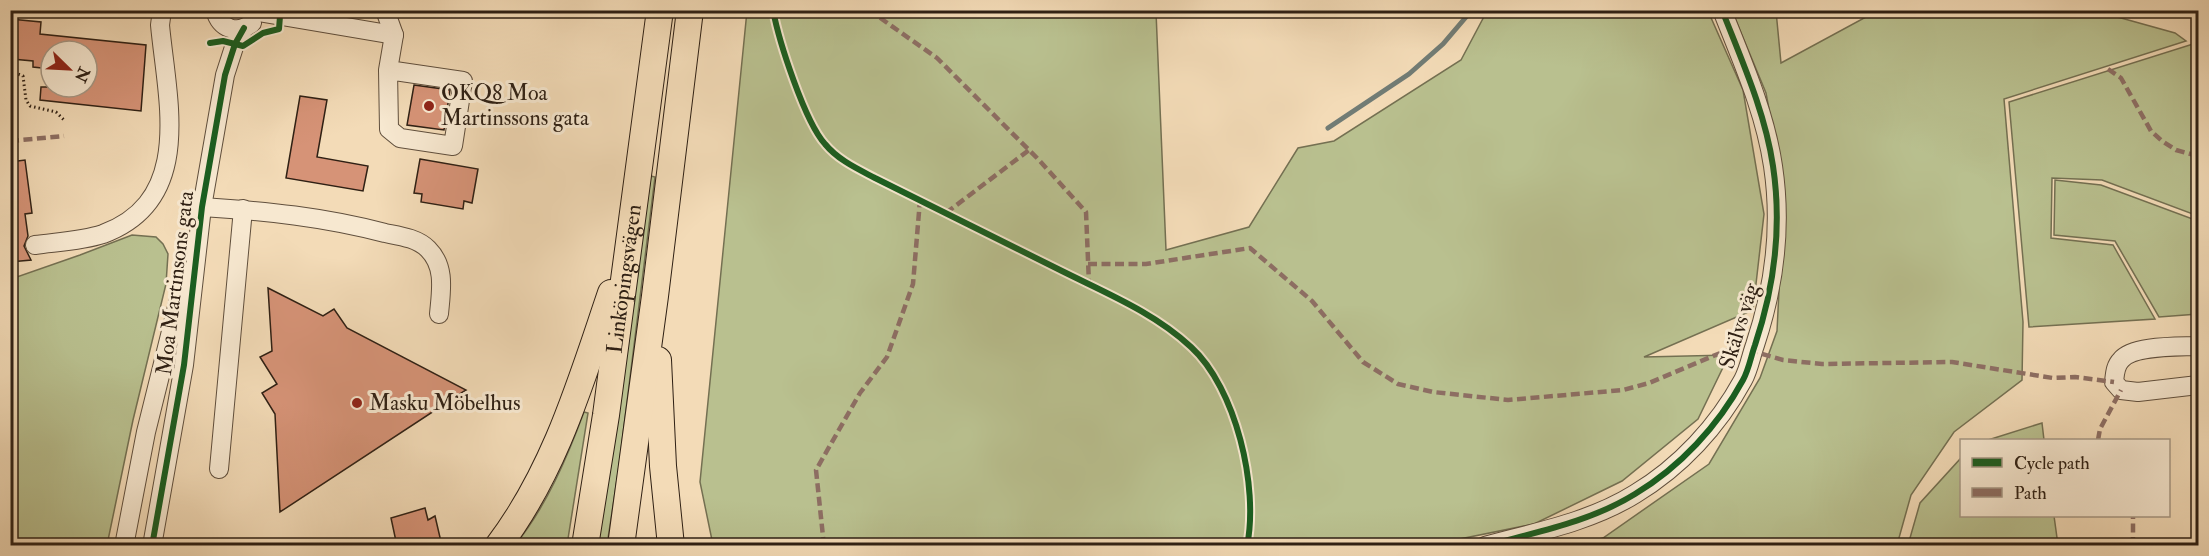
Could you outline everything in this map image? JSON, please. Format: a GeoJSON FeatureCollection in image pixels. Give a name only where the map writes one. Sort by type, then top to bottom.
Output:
{"type":"FeatureCollection","features":[{"type":"Feature","properties":{"kind":"highway","name":"Linköpingsvägen"},"geometry":{"type":"LineString","coordinates":[[585,546],[606,415],[660,10]]}},
{"type":"Feature","properties":{"kind":"highway","name":"Linköpingsvägen"},"geometry":{"type":"LineString","coordinates":[[621,546],[655,296],[690,10]]}},
{"type":"Feature","properties":{"kind":"highway"},"geometry":{"type":"LineString","coordinates":[[498,546],[519,519],[555,448],[572,406],[629,239]]}},
{"type":"Feature","properties":{"kind":"highway"},"geometry":{"type":"LineString","coordinates":[[655,296],[663,466],[671,546]]}},
{"type":"Feature","properties":{"kind":"street"},"geometry":{"type":"LineString","coordinates":[[35,245],[103,234],[129,220],[151,200],[161,184],[171,138],[160,25],[162,10]]}},
{"type":"Feature","properties":{"kind":"street"},"geometry":{"type":"LineString","coordinates":[[386,10],[394,35],[388,70],[389,129],[400,138],[453,146],[463,81],[388,70]]}},
{"type":"Feature","properties":{"kind":"street","name":"Skälvs väg"},"geometry":{"type":"LineString","coordinates":[[1485,546],[1581,520],[1635,495],[1677,465],[1710,429],[1744,378],[1762,326],[1771,283],[1776,239],[1776,202],[1773,165],[1759,106],[1722,10]]}},
{"type":"Feature","properties":{"kind":"street"},"geometry":{"type":"LineString","coordinates":[[258,11],[394,35]]}},
{"type":"Feature","properties":{"kind":"street","name":"Moa Martinsons gata"},"geometry":{"type":"LineString","coordinates":[[152,546],[184,365],[202,207],[225,75],[244,28],[253,22],[258,11]]}},
{"type":"Feature","properties":{"kind":"street"},"geometry":{"type":"LineString","coordinates":[[215,15],[232,29],[244,28]]}},
{"type":"Feature","properties":{"kind":"street","name":"Moa Martinsons gata"},"geometry":{"type":"LineString","coordinates":[[215,15],[225,75]]}},
{"type":"Feature","properties":{"kind":"street"},"geometry":{"type":"LineString","coordinates":[[202,207],[264,210],[348,223],[417,241],[428,249],[440,268],[442,286],[439,314]]}},
{"type":"Feature","properties":{"kind":"street","name":"Moa Martinsons gata"},"geometry":{"type":"LineString","coordinates":[[124,546],[146,432],[202,207]]}},
{"type":"Feature","properties":{"kind":"street"},"geometry":{"type":"LineString","coordinates":[[219,469],[243,209]]}},
{"type":"Feature","properties":{"kind":"street"},"geometry":{"type":"LineString","coordinates":[[2199,346],[2133,351],[2121,359],[2115,370],[2114,382],[2121,390],[2138,393],[2199,385]]}},
{"type":"Feature","properties":{"kind":"path"},"geometry":{"type":"LineString","coordinates":[[10,71],[23,76],[26,100],[30,106],[56,112],[64,121]]}},
{"type":"Feature","properties":{"kind":"green space"},"geometry":{"type":"Polygon","coordinates":[[[747,11],[1156,12],[1166,250],[1249,227],[1298,148],[1334,141],[1461,60],[1487,11],[1708,11],[1743,90],[1764,214],[1753,310],[1644,357],[1729,355],[1698,419],[1622,481],[1534,524],[1430,545],[713,545],[700,482],[747,11]]]}},
{"type":"Feature","properties":{"kind":"green space"},"geometry":{"type":"Polygon","coordinates":[[[1732,11],[1776,11],[1781,63],[1877,11],[2096,11],[2175,33],[2186,41],[2004,99],[2023,322],[2022,380],[1954,432],[1911,495],[1897,545],[1573,546],[1603,538],[1709,464],[1760,378],[1777,331],[1784,190],[1766,93],[1732,11]]]}},
{"type":"Feature","properties":{"kind":"green space"},"geometry":{"type":"Polygon","coordinates":[[[2193,44],[2198,129],[2198,216],[2102,180],[2052,178],[2051,238],[2113,245],[2155,319],[2029,327],[2009,102],[2193,44]]]}},
{"type":"Feature","properties":{"kind":"green space"},"geometry":{"type":"Polygon","coordinates":[[[651,176],[655,177],[619,466],[607,545],[596,546],[651,176]]]}},
{"type":"Feature","properties":{"kind":"green space"},"geometry":{"type":"Polygon","coordinates":[[[2055,180],[2101,185],[2198,221],[2198,314],[2159,317],[2115,241],[2054,235],[2055,180]]]}},
{"type":"Feature","properties":{"kind":"green space"},"geometry":{"type":"Polygon","coordinates":[[[132,235],[156,237],[163,244],[168,254],[166,284],[133,420],[107,545],[11,545],[11,279],[132,235]]]}},
{"type":"Feature","properties":{"kind":"green space"},"geometry":{"type":"Polygon","coordinates":[[[584,412],[588,413],[567,545],[515,545],[536,515],[555,481],[584,412]]]}},
{"type":"Feature","properties":{"kind":"green space"},"geometry":{"type":"Polygon","coordinates":[[[2042,423],[2044,439],[1991,439],[2042,423]]]}},
{"type":"Feature","properties":{"kind":"green space"},"geometry":{"type":"Polygon","coordinates":[[[1960,459],[1960,517],[2054,517],[2058,545],[1908,545],[1920,503],[1960,459]]]}},
{"type":"Feature","properties":{"kind":"building"},"geometry":{"type":"Polygon","coordinates":[[[10,19],[41,22],[40,34],[88,39],[39,39],[39,68],[33,67],[33,61],[12,59],[10,19]]]}},
{"type":"Feature","properties":{"kind":"building"},"geometry":{"type":"Polygon","coordinates":[[[99,40],[146,45],[141,111],[40,100],[99,99],[99,40]]]}},
{"type":"Feature","properties":{"kind":"building","name":"OKQ8 Moa Martinssons gata"},"geometry":{"type":"Polygon","coordinates":[[[414,85],[450,90],[444,130],[407,125],[414,85]]]}},
{"type":"Feature","properties":{"kind":"building"},"geometry":{"type":"Polygon","coordinates":[[[300,96],[327,100],[317,157],[368,166],[363,191],[286,178],[300,96]]]}},
{"type":"Feature","properties":{"kind":"building"},"geometry":{"type":"Polygon","coordinates":[[[420,159],[478,169],[472,203],[464,201],[463,209],[421,202],[422,194],[414,193],[420,159]]]}},
{"type":"Feature","properties":{"kind":"building"},"geometry":{"type":"Polygon","coordinates":[[[25,160],[32,213],[25,214],[28,236],[24,246],[31,260],[10,262],[10,162],[25,160]]]}},
{"type":"Feature","properties":{"kind":"building","name":"Masku Möbelhus"},"geometry":{"type":"Polygon","coordinates":[[[268,288],[323,316],[334,309],[347,328],[466,390],[280,512],[275,414],[262,393],[277,384],[260,357],[272,351],[268,288]]]}},
{"type":"Feature","properties":{"kind":"building"},"geometry":{"type":"Polygon","coordinates":[[[425,508],[428,520],[435,516],[442,546],[397,546],[391,518],[425,508]]]}},
{"type":"Feature","properties":{"kind":"waterway"},"geometry":{"type":"LineString","coordinates":[[1328,128],[1409,74],[1443,44],[1472,10]]}},
{"type":"Feature","properties":{"kind":"marked path"},"geometry":{"type":"LineString","coordinates":[[869,10],[937,58],[1038,159],[1086,212],[1089,284]]}},
{"type":"Feature","properties":{"kind":"marked path"},"geometry":{"type":"LineString","coordinates":[[2108,69],[2121,78],[2151,131],[2176,150],[2198,156]]}},
{"type":"Feature","properties":{"kind":"marked path"},"geometry":{"type":"LineString","coordinates":[[10,141],[64,136]]}},
{"type":"Feature","properties":{"kind":"marked path"},"geometry":{"type":"LineString","coordinates":[[946,213],[1029,150]]}},
{"type":"Feature","properties":{"kind":"marked path"},"geometry":{"type":"LineString","coordinates":[[824,546],[816,470],[860,393],[887,357],[913,284],[920,200]]}},
{"type":"Feature","properties":{"kind":"marked path"},"geometry":{"type":"LineString","coordinates":[[1088,264],[1146,264],[1250,248],[1312,301],[1363,362],[1398,384],[1433,392],[1508,400],[1623,390],[1649,383],[1737,346]]}},
{"type":"Feature","properties":{"kind":"marked path"},"geometry":{"type":"LineString","coordinates":[[1749,350],[1783,360],[1822,364],[1952,362],[2053,378],[2075,377],[2114,382]]}},
{"type":"Feature","properties":{"kind":"marked path"},"geometry":{"type":"LineString","coordinates":[[2098,439],[2100,429],[2121,390]]}},
{"type":"Feature","properties":{"kind":"marked path"},"geometry":{"type":"LineString","coordinates":[[2133,517],[2133,546]]}},
{"type":"Feature","properties":{"kind":"cycle path"},"geometry":{"type":"LineString","coordinates":[[773,10],[801,100],[817,133],[836,155],[875,178],[1130,304],[1177,335],[1207,365],[1232,412],[1240,440],[1250,496],[1247,546]]}},
{"type":"Feature","properties":{"kind":"cycle path"},"geometry":{"type":"LineString","coordinates":[[1485,546],[1543,531],[1600,512],[1652,483],[1682,458],[1710,429],[1745,376],[1762,323],[1771,279],[1776,234],[1776,189],[1759,106],[1722,10]]}},
{"type":"Feature","properties":{"kind":"cycle path"},"geometry":{"type":"LineString","coordinates":[[210,43],[223,41],[243,46],[263,33],[279,29],[280,16]]}},
{"type":"Feature","properties":{"kind":"cycle path"},"geometry":{"type":"LineString","coordinates":[[152,546],[184,365],[202,207],[225,75],[235,44],[244,28]]}},
{"type":"Feature","properties":{"kind":"place","name":"OKQ8 Moa Martinssons gata"},"geometry":{"type":"Point","coordinates":[429,106]}},
{"type":"Feature","properties":{"kind":"place","name":"Masku Möbelhus"},"geometry":{"type":"Point","coordinates":[357,403]}}]}
